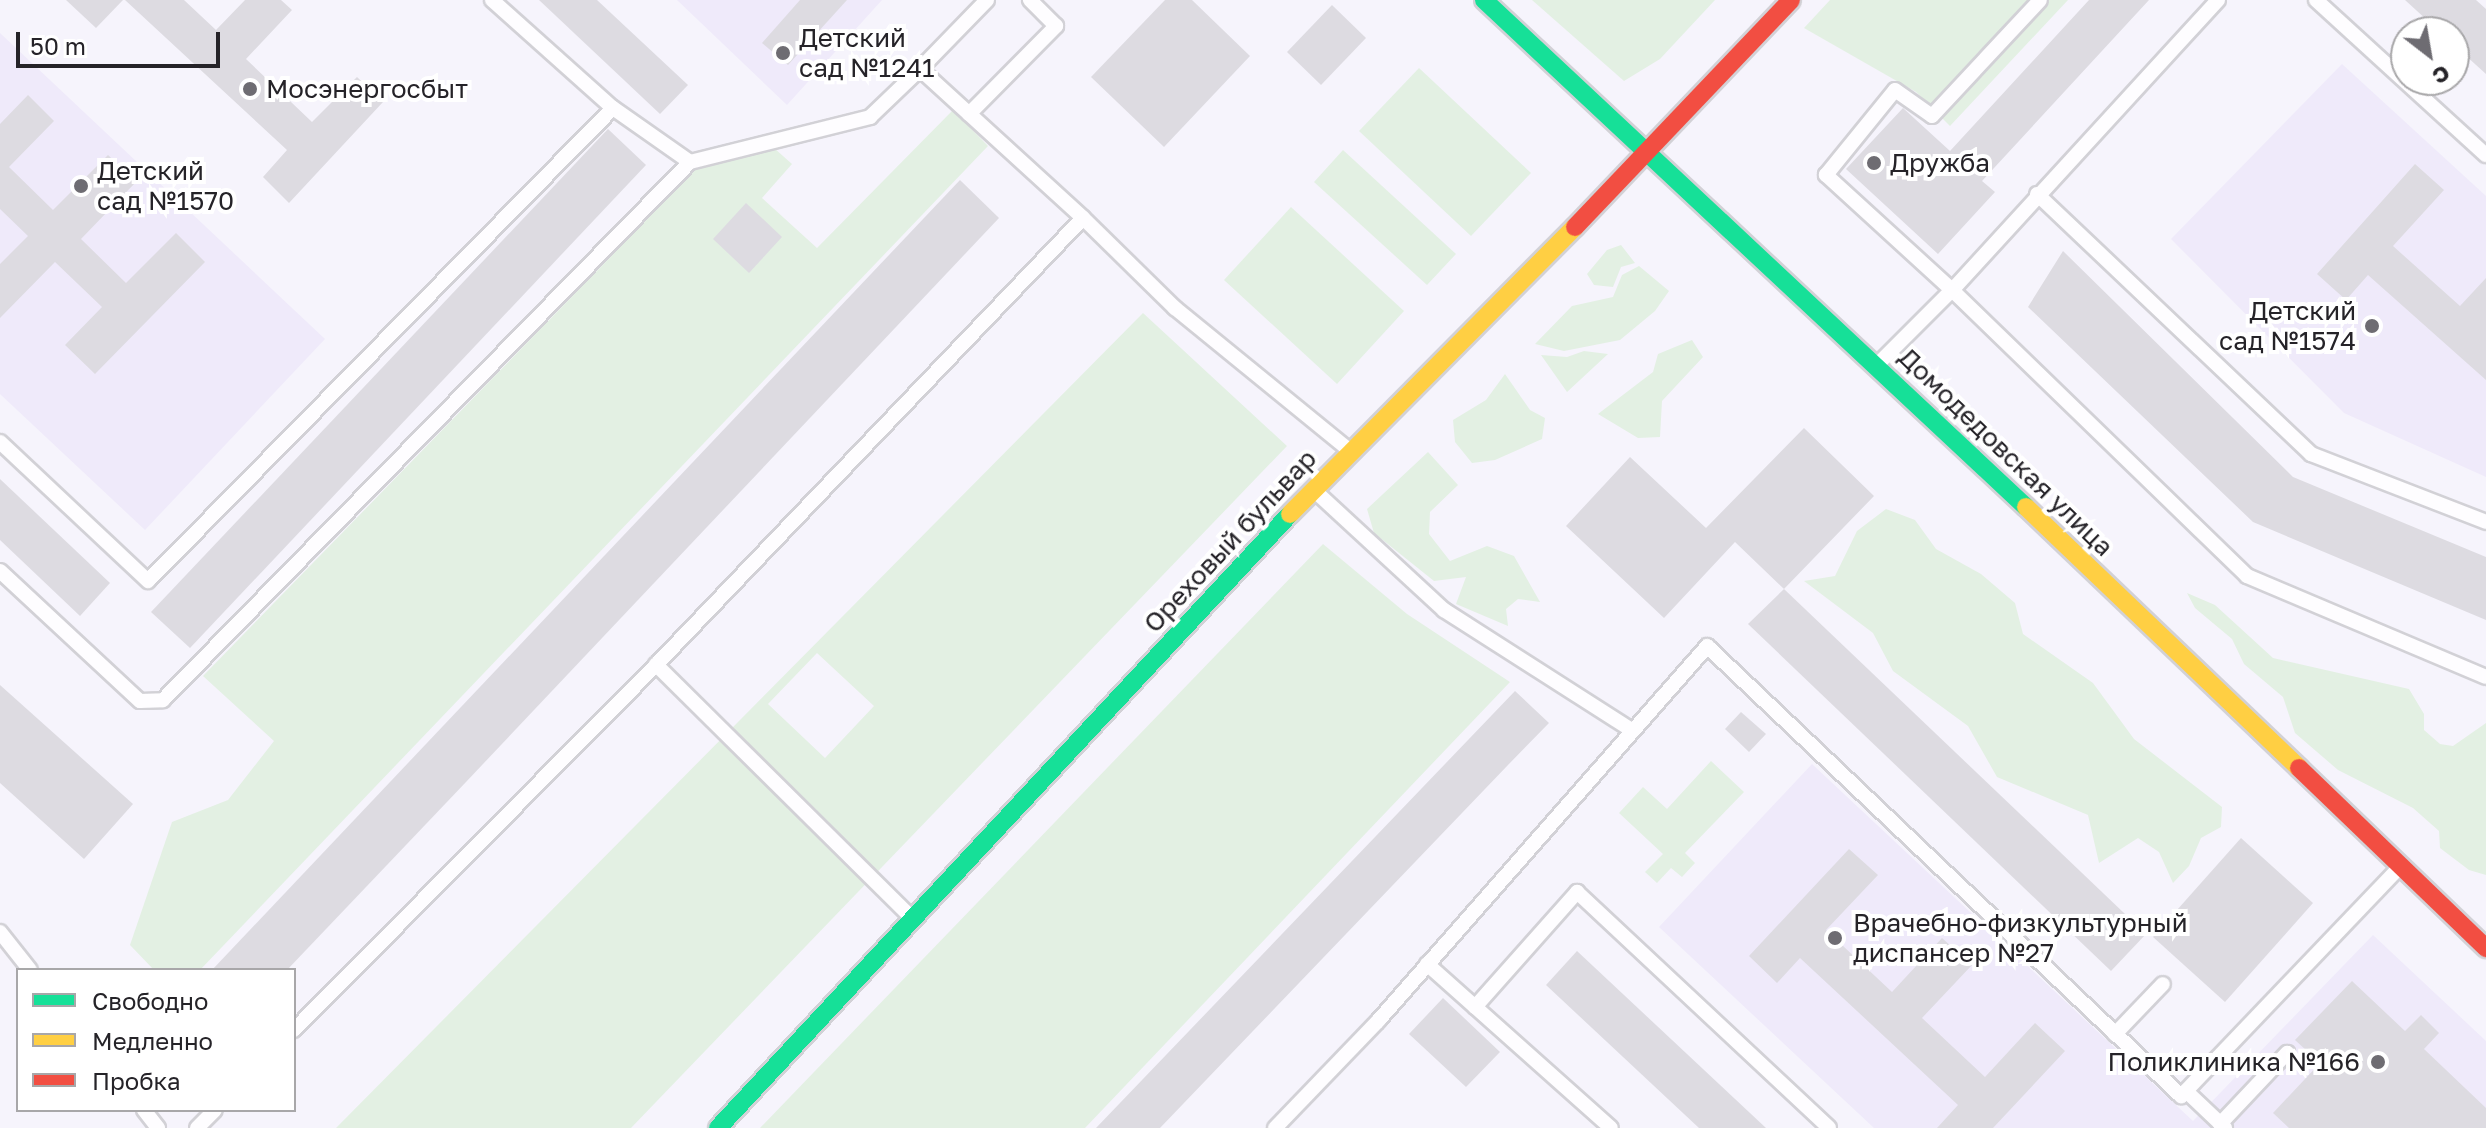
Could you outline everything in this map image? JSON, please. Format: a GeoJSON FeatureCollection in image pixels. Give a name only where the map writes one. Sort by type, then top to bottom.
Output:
{"type":"FeatureCollection","features":[{"type":"Feature","properties":{"kind":"main road","name":"Домодедовская улица"},"geometry":{"type":"LineString","coordinates":[[1484,0],[1650,150],[1878,364],[2486,948]]}},
{"type":"Feature","properties":{"kind":"main road","name":"Ореховый бульвар"},"geometry":{"type":"LineString","coordinates":[[718,1128],[1313,489],[1650,150],[1791,0]]}},
{"type":"Feature","properties":{"kind":"lane"},"geometry":{"type":"LineString","coordinates":[[492,0],[613,108],[690,162]]}},
{"type":"Feature","properties":{"kind":"lane"},"geometry":{"type":"LineString","coordinates":[[0,571],[140,701],[163,700],[690,162],[870,117],[987,0]]}},
{"type":"Feature","properties":{"kind":"lane"},"geometry":{"type":"LineString","coordinates":[[969,114],[1056,26],[1030,0]]}},
{"type":"Feature","properties":{"kind":"lane"},"geometry":{"type":"LineString","coordinates":[[2040,0],[1932,116],[1895,90],[1826,175],[1952,290],[2247,576],[2486,677]]}},
{"type":"Feature","properties":{"kind":"lane"},"geometry":{"type":"LineString","coordinates":[[1878,364],[1952,290],[2218,0]]}},
{"type":"Feature","properties":{"kind":"lane"},"geometry":{"type":"LineString","coordinates":[[2316,0],[2486,155]]}},
{"type":"Feature","properties":{"kind":"lane"},"geometry":{"type":"LineString","coordinates":[[920,69],[1083,218],[1175,308],[1350,451]]}},
{"type":"Feature","properties":{"kind":"lane"},"geometry":{"type":"LineString","coordinates":[[0,442],[148,581],[613,108]]}},
{"type":"Feature","properties":{"kind":"lane"},"geometry":{"type":"LineString","coordinates":[[2037,194],[2311,454],[2486,522]]}},
{"type":"Feature","properties":{"kind":"lane"},"geometry":{"type":"LineString","coordinates":[[296,1028],[656,665],[1083,218]]}},
{"type":"Feature","properties":{"kind":"lane"},"geometry":{"type":"LineString","coordinates":[[1313,489],[1444,610],[1630,729]]}},
{"type":"Feature","properties":{"kind":"lane"},"geometry":{"type":"LineString","coordinates":[[1275,1128],[1427,964],[1630,729],[1707,646],[2181,1096],[2400,867]]}},
{"type":"Feature","properties":{"kind":"lane"},"geometry":{"type":"LineString","coordinates":[[656,665],[913,919]]}},
{"type":"Feature","properties":{"kind":"lane"},"geometry":{"type":"LineString","coordinates":[[1475,1007],[1577,892],[1829,1128]]}},
{"type":"Feature","properties":{"kind":"lane"},"geometry":{"type":"LineString","coordinates":[[0,932],[28,968]]}},
{"type":"Feature","properties":{"kind":"lane"},"geometry":{"type":"LineString","coordinates":[[1427,964],[1611,1128]]}},
{"type":"Feature","properties":{"kind":"lane"},"geometry":{"type":"LineString","coordinates":[[2115,1034],[2163,984]]}},
{"type":"Feature","properties":{"kind":"lane"},"geometry":{"type":"LineString","coordinates":[[2186,1091],[2223,1126],[2287,1053]]}},
{"type":"Feature","properties":{"kind":"lane"},"geometry":{"type":"LineString","coordinates":[[146,1112],[158,1128]]}},
{"type":"Feature","properties":{"kind":"lane"},"geometry":{"type":"LineString","coordinates":[[197,1128],[213,1112]]}},
{"type":"Feature","properties":{"kind":"shaded area","name":"Детский сад №1241"},"geometry":{"type":"Polygon","coordinates":[[[677,0],[882,0],[787,105],[677,0]]]}},
{"type":"Feature","properties":{"kind":"shaded area","name":"Детский сад №1570"},"geometry":{"type":"Polygon","coordinates":[[[0,33],[325,339],[145,530],[0,394],[0,33]]]}},
{"type":"Feature","properties":{"kind":"shaded area","name":"Детский сад №1574"},"geometry":{"type":"Polygon","coordinates":[[[2342,64],[2486,196],[2486,477],[2344,413],[2171,239],[2342,64]]]}},
{"type":"Feature","properties":{"kind":"shaded area","name":"Врачебно-физкультурный диспансер №27"},"geometry":{"type":"Polygon","coordinates":[[[1812,764],[2193,1121],[2373,935],[2486,1041],[2486,1128],[1874,1128],[1659,927],[1812,764]]]}},
{"type":"Feature","properties":{"kind":"green space"},"geometry":{"type":"Polygon","coordinates":[[[1532,0],[1715,0],[1660,59],[1624,81],[1532,0]]]}},
{"type":"Feature","properties":{"kind":"green space"},"geometry":{"type":"Polygon","coordinates":[[[1830,0],[2068,0],[1950,126],[1916,92],[1804,28],[1830,0]]]}},
{"type":"Feature","properties":{"kind":"green space"},"geometry":{"type":"Polygon","coordinates":[[[1419,68],[1531,173],[1471,236],[1359,131],[1419,68]]]}},
{"type":"Feature","properties":{"kind":"green space"},"geometry":{"type":"Polygon","coordinates":[[[953,110],[988,146],[202,968],[152,968],[130,945],[172,822],[228,800],[274,741],[203,676],[695,170],[774,148],[792,164],[762,198],[817,248],[953,110]]]}},
{"type":"Feature","properties":{"kind":"green space"},"geometry":{"type":"Polygon","coordinates":[[[1343,150],[1456,254],[1427,285],[1314,182],[1343,150]]]}},
{"type":"Feature","properties":{"kind":"green space"},"geometry":{"type":"Polygon","coordinates":[[[1291,207],[1404,311],[1337,384],[1224,280],[1291,207]]]}},
{"type":"Feature","properties":{"kind":"green space"},"geometry":{"type":"Polygon","coordinates":[[[1621,245],[1635,263],[1621,267],[1613,287],[1594,285],[1587,274],[1607,250],[1621,245]]]}},
{"type":"Feature","properties":{"kind":"green space"},"geometry":{"type":"Polygon","coordinates":[[[1639,266],[1669,291],[1655,311],[1620,340],[1564,351],[1535,344],[1572,306],[1613,297],[1622,275],[1639,266]]]}},
{"type":"Feature","properties":{"kind":"green space"},"geometry":{"type":"Polygon","coordinates":[[[1143,313],[1287,446],[631,1128],[336,1128],[1143,313]],[[817,653],[768,704],[825,758],[874,706],[817,653]]]}},
{"type":"Feature","properties":{"kind":"green space"},"geometry":{"type":"Polygon","coordinates":[[[1692,340],[1703,357],[1662,401],[1660,437],[1638,438],[1598,414],[1653,372],[1658,354],[1692,340]]]}},
{"type":"Feature","properties":{"kind":"green space"},"geometry":{"type":"Polygon","coordinates":[[[1584,351],[1608,354],[1567,392],[1541,355],[1567,357],[1584,351]]]}},
{"type":"Feature","properties":{"kind":"green space"},"geometry":{"type":"Polygon","coordinates":[[[1505,374],[1530,410],[1545,418],[1542,439],[1495,460],[1472,463],[1455,442],[1453,420],[1486,400],[1505,374]]]}},
{"type":"Feature","properties":{"kind":"green space"},"geometry":{"type":"Polygon","coordinates":[[[1428,452],[1458,485],[1430,512],[1429,534],[1450,561],[1487,546],[1514,556],[1540,602],[1518,599],[1506,609],[1508,626],[1456,604],[1466,577],[1434,581],[1374,533],[1367,509],[1428,452]]]}},
{"type":"Feature","properties":{"kind":"green space"},"geometry":{"type":"Polygon","coordinates":[[[1886,509],[1915,520],[1936,549],[1981,574],[2015,603],[2023,634],[2093,683],[2134,739],[2222,807],[2221,827],[2201,838],[2189,866],[2173,883],[2159,852],[2138,838],[2099,863],[2088,815],[1997,777],[1968,726],[1893,671],[1873,633],[1804,581],[1835,576],[1857,531],[1886,509]]]}},
{"type":"Feature","properties":{"kind":"green space"},"geometry":{"type":"Polygon","coordinates":[[[1323,544],[1407,614],[1510,682],[1085,1128],[760,1128],[1323,544]]]}},
{"type":"Feature","properties":{"kind":"green space"},"geometry":{"type":"Polygon","coordinates":[[[2187,593],[2215,605],[2273,658],[2409,689],[2424,714],[2424,730],[2440,744],[2453,746],[2486,723],[2486,875],[2469,870],[2440,848],[2439,831],[2413,808],[2338,770],[2295,733],[2283,697],[2244,664],[2232,639],[2195,608],[2187,593]]]}},
{"type":"Feature","properties":{"kind":"green space"},"geometry":{"type":"Polygon","coordinates":[[[1711,761],[1744,792],[1685,853],[1695,863],[1682,877],[1671,868],[1657,883],[1645,872],[1663,854],[1619,813],[1643,787],[1667,809],[1711,761]]]}},
{"type":"Feature","properties":{"kind":"building"},"geometry":{"type":"Polygon","coordinates":[[[66,0],[123,0],[96,28],[66,0]]]}},
{"type":"Feature","properties":{"kind":"building","name":"Мосэнергосбыт"},"geometry":{"type":"Polygon","coordinates":[[[125,0],[184,0],[216,30],[245,0],[281,0],[292,10],[246,59],[312,122],[357,77],[383,102],[289,203],[263,177],[287,150],[125,0]]]}},
{"type":"Feature","properties":{"kind":"building"},"geometry":{"type":"Polygon","coordinates":[[[539,0],[597,0],[688,85],[660,114],[539,0]]]}},
{"type":"Feature","properties":{"kind":"building"},"geometry":{"type":"Polygon","coordinates":[[[800,0],[847,0],[788,65],[762,43],[800,0]]]}},
{"type":"Feature","properties":{"kind":"building"},"geometry":{"type":"Polygon","coordinates":[[[1165,0],[1192,0],[1250,56],[1164,147],[1091,77],[1165,0]]]}},
{"type":"Feature","properties":{"kind":"building"},"geometry":{"type":"Polygon","coordinates":[[[2089,0],[2149,0],[1982,181],[1995,192],[1938,254],[1846,169],[1903,108],[1950,151],[2089,0]]]}},
{"type":"Feature","properties":{"kind":"building"},"geometry":{"type":"Polygon","coordinates":[[[2405,0],[2476,0],[2486,9],[2486,74],[2470,60],[2470,16],[2422,16],[2405,0]]]}},
{"type":"Feature","properties":{"kind":"building"},"geometry":{"type":"Polygon","coordinates":[[[1332,5],[1366,38],[1321,85],[1287,52],[1332,5]]]}},
{"type":"Feature","properties":{"kind":"building"},"geometry":{"type":"Polygon","coordinates":[[[28,95],[54,121],[9,167],[53,210],[108,155],[136,182],[81,239],[126,283],[176,233],[205,262],[95,374],[65,345],[102,307],[55,262],[0,318],[0,264],[28,236],[0,209],[0,124],[28,95]]]}},
{"type":"Feature","properties":{"kind":"building"},"geometry":{"type":"Polygon","coordinates":[[[608,129],[646,165],[190,648],[151,612],[608,129]]]}},
{"type":"Feature","properties":{"kind":"building"},"geometry":{"type":"Polygon","coordinates":[[[2415,164],[2444,190],[2393,246],[2460,306],[2486,278],[2486,380],[2368,275],[2346,300],[2317,274],[2415,164]]]}},
{"type":"Feature","properties":{"kind":"building"},"geometry":{"type":"Polygon","coordinates":[[[960,180],[999,218],[289,968],[214,968],[960,180]]]}},
{"type":"Feature","properties":{"kind":"building"},"geometry":{"type":"Polygon","coordinates":[[[746,203],[782,237],[749,273],[713,239],[746,203]]]}},
{"type":"Feature","properties":{"kind":"building"},"geometry":{"type":"Polygon","coordinates":[[[2063,251],[2293,477],[2486,557],[2486,620],[2253,522],[2028,307],[2063,251]]]}},
{"type":"Feature","properties":{"kind":"building"},"geometry":{"type":"Polygon","coordinates":[[[1804,428],[1874,496],[1784,589],[1735,542],[1664,618],[1566,526],[1630,457],[1706,528],[1804,428]]]}},
{"type":"Feature","properties":{"kind":"building"},"geometry":{"type":"Polygon","coordinates":[[[0,479],[110,583],[80,616],[0,540],[0,479]]]}},
{"type":"Feature","properties":{"kind":"building"},"geometry":{"type":"Polygon","coordinates":[[[1784,589],[2146,934],[2111,971],[1748,624],[1784,589]]]}},
{"type":"Feature","properties":{"kind":"building"},"geometry":{"type":"Polygon","coordinates":[[[0,685],[133,804],[84,859],[0,783],[0,685]]]}},
{"type":"Feature","properties":{"kind":"building"},"geometry":{"type":"Polygon","coordinates":[[[1515,691],[1549,723],[1160,1128],[1096,1128],[1515,691]]]}},
{"type":"Feature","properties":{"kind":"building"},"geometry":{"type":"Polygon","coordinates":[[[1741,712],[1766,734],[1749,752],[1725,729],[1741,712]]]}},
{"type":"Feature","properties":{"kind":"building"},"geometry":{"type":"Polygon","coordinates":[[[2241,838],[2313,903],[2225,1002],[2153,937],[2241,838]]]}},
{"type":"Feature","properties":{"kind":"building"},"geometry":{"type":"Polygon","coordinates":[[[1849,849],[1878,875],[1826,930],[1892,992],[1942,938],[1972,965],[1922,1018],[1985,1077],[2035,1023],[2065,1051],[1993,1128],[1937,1128],[1958,1105],[1800,958],[1777,983],[1749,956],[1849,849]]]}},
{"type":"Feature","properties":{"kind":"building"},"geometry":{"type":"Polygon","coordinates":[[[1577,951],[1766,1128],[1699,1128],[1546,985],[1577,951]]]}},
{"type":"Feature","properties":{"kind":"building","name":"Поликлиника №166"},"geometry":{"type":"Polygon","coordinates":[[[2352,981],[2405,1031],[2421,1015],[2439,1033],[2424,1049],[2486,1108],[2486,1128],[2289,1128],[2273,1113],[2320,1063],[2295,1040],[2352,981]]]}},
{"type":"Feature","properties":{"kind":"building"},"geometry":{"type":"Polygon","coordinates":[[[1443,998],[1500,1052],[1466,1087],[1409,1034],[1443,998]]]}},
{"type":"Feature","properties":{"kind":"traffic: fast"},"geometry":{"type":"LineString","coordinates":[[1484,0],[2026,507]]}},
{"type":"Feature","properties":{"kind":"traffic: fast"},"geometry":{"type":"LineString","coordinates":[[718,1128],[1290,514]]}},
{"type":"Feature","properties":{"kind":"traffic: slow"},"geometry":{"type":"LineString","coordinates":[[1290,514],[1575,227]]}},
{"type":"Feature","properties":{"kind":"traffic: slow"},"geometry":{"type":"LineString","coordinates":[[2026,507],[2299,768]]}},
{"type":"Feature","properties":{"kind":"traffic: jam"},"geometry":{"type":"LineString","coordinates":[[1575,227],[1791,0]]}},
{"type":"Feature","properties":{"kind":"traffic: jam"},"geometry":{"type":"LineString","coordinates":[[2299,768],[2486,948]]}},
{"type":"Feature","properties":{"kind":"place","name":"Детский сад №1241"},"geometry":{"type":"Point","coordinates":[783,53]}},
{"type":"Feature","properties":{"kind":"place","name":"Мосэнергосбыт"},"geometry":{"type":"Point","coordinates":[250,89]}},
{"type":"Feature","properties":{"kind":"place","name":"Дружба"},"geometry":{"type":"Point","coordinates":[1874,163]}},
{"type":"Feature","properties":{"kind":"place","name":"Детский сад №1570"},"geometry":{"type":"Point","coordinates":[81,186]}},
{"type":"Feature","properties":{"kind":"place","name":"Детский сад №1574"},"geometry":{"type":"Point","coordinates":[2372,326]}},
{"type":"Feature","properties":{"kind":"place","name":"Врачебно-физкультурный диспансер №27"},"geometry":{"type":"Point","coordinates":[1835,938]}},
{"type":"Feature","properties":{"kind":"place","name":"Поликлиника №166"},"geometry":{"type":"Point","coordinates":[2378,1062]}}]}
